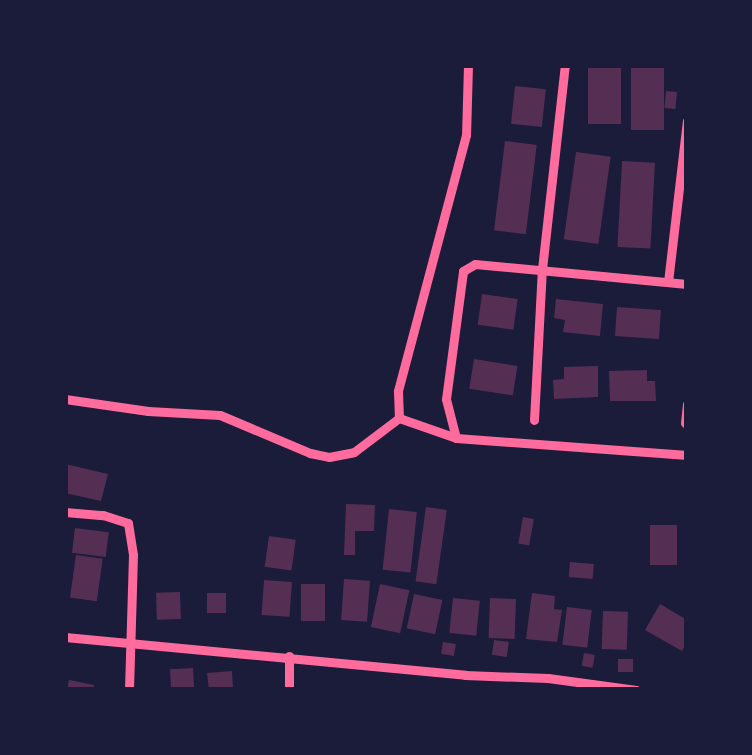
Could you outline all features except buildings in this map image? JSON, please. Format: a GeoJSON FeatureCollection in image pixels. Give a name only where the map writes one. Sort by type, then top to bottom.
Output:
{"type":"FeatureCollection","features":[{"type":"Feature","properties":{"kind":"street"},"geometry":{"type":"LineString","coordinates":[[400,418],[398,391],[466,134],[468,65]]}},
{"type":"Feature","properties":{"kind":"street"},"geometry":{"type":"LineString","coordinates":[[534,420],[542,270],[564,65]]}},
{"type":"Feature","properties":{"kind":"street"},"geometry":{"type":"LineString","coordinates":[[668,282],[687,121]]}},
{"type":"Feature","properties":{"kind":"street"},"geometry":{"type":"LineString","coordinates":[[456,438],[446,399],[463,271],[474,264],[687,284]]}},
{"type":"Feature","properties":{"kind":"street"},"geometry":{"type":"LineString","coordinates":[[65,399],[148,412],[220,415],[310,454],[329,457],[354,452],[400,418]]}},
{"type":"Feature","properties":{"kind":"street"},"geometry":{"type":"LineString","coordinates":[[685,424],[687,404]]}},
{"type":"Feature","properties":{"kind":"street"},"geometry":{"type":"LineString","coordinates":[[400,418],[456,438],[687,454]]}},
{"type":"Feature","properties":{"kind":"street"},"geometry":{"type":"LineString","coordinates":[[65,512],[103,515],[128,523],[134,554],[130,690]]}},
{"type":"Feature","properties":{"kind":"street"},"geometry":{"type":"LineString","coordinates":[[65,637],[465,675],[566,680],[636,690]]}},
{"type":"Feature","properties":{"kind":"street"},"geometry":{"type":"LineString","coordinates":[[289,656],[290,690]]}},
{"type":"Feature","properties":{"kind":"street"},"geometry":{"type":"LineString","coordinates":[[465,675],[465,690]]}}]}
